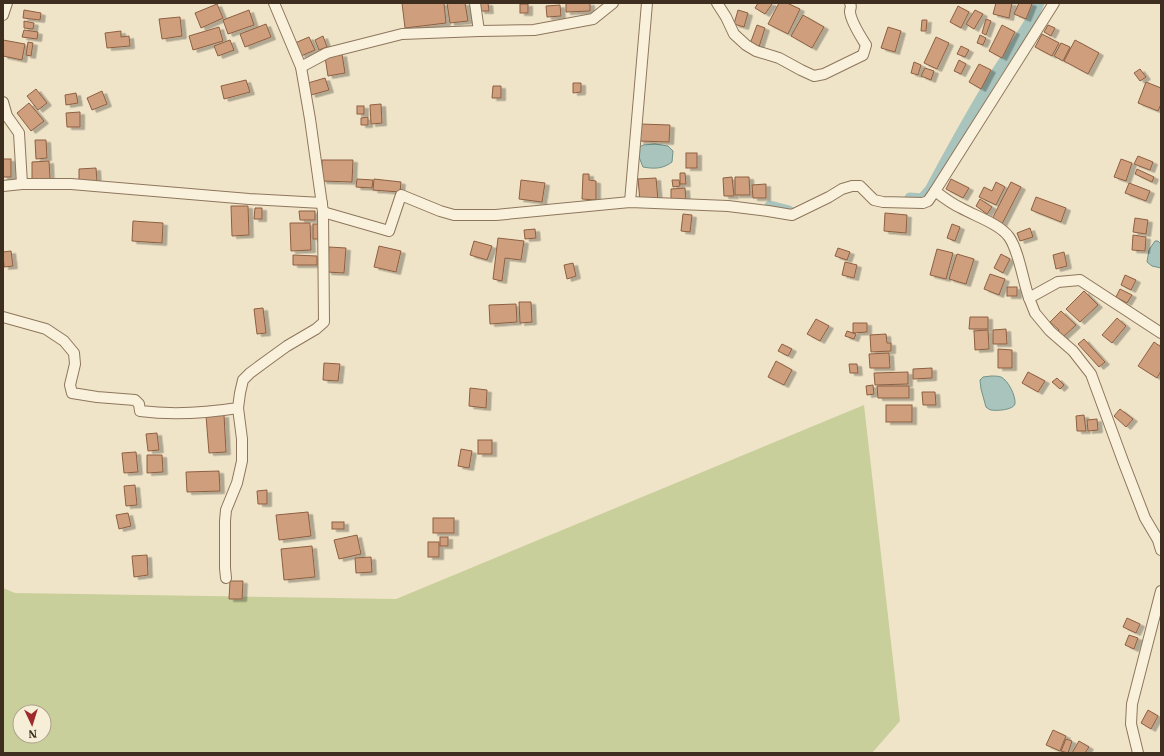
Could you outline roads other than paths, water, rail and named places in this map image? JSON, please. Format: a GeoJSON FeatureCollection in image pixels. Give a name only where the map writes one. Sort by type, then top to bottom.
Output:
{"type":"FeatureCollection","features":[{"type":"Feature","properties":{"kind":"street"},"geometry":{"type":"LineString","coordinates":[[3,15],[8,3]]}},
{"type":"Feature","properties":{"kind":"street"},"geometry":{"type":"LineString","coordinates":[[226,578],[224,568],[226,510],[237,483],[242,461],[242,439],[238,408],[243,380],[250,373],[287,346],[316,329],[324,322],[322,208],[310,119],[301,68],[274,3]]}},
{"type":"Feature","properties":{"kind":"street"},"geometry":{"type":"LineString","coordinates":[[476,3],[479,31]]}},
{"type":"Feature","properties":{"kind":"street"},"geometry":{"type":"LineString","coordinates":[[301,68],[327,53],[402,34],[534,30],[593,19],[613,3]]}},
{"type":"Feature","properties":{"kind":"street"},"geometry":{"type":"LineString","coordinates":[[630,202],[647,3]]}},
{"type":"Feature","properties":{"kind":"street"},"geometry":{"type":"LineString","coordinates":[[717,3],[734,34],[746,45],[756,52],[779,58],[814,76],[824,74],[863,55],[866,45],[856,28],[850,12],[852,7],[850,3]]}},
{"type":"Feature","properties":{"kind":"street"},"geometry":{"type":"LineString","coordinates":[[3,186],[22,184],[71,184],[249,199],[322,208],[389,231],[401,195],[440,211],[454,215],[503,214],[630,202],[728,206],[792,215],[842,189],[852,186],[860,186],[874,200],[883,202],[923,203],[928,201],[935,191],[1054,3]]}},
{"type":"Feature","properties":{"kind":"street"},"geometry":{"type":"LineString","coordinates":[[3,102],[7,116],[18,133],[22,184]]}},
{"type":"Feature","properties":{"kind":"street"},"geometry":{"type":"LineString","coordinates":[[935,191],[960,208],[998,227],[1009,236],[1035,313],[1050,331],[1073,351],[1091,374],[1145,518],[1158,540],[1161,550]]}},
{"type":"Feature","properties":{"kind":"street"},"geometry":{"type":"LineString","coordinates":[[1029,298],[1058,282],[1080,280],[1161,333]]}},
{"type":"Feature","properties":{"kind":"street"},"geometry":{"type":"LineString","coordinates":[[3,317],[46,329],[64,341],[74,353],[76,364],[70,385],[72,393],[97,397],[135,400],[139,404],[140,411],[158,414],[218,411],[238,408]]}},
{"type":"Feature","properties":{"kind":"street"},"geometry":{"type":"LineString","coordinates":[[1138,753],[1132,724],[1132,704],[1161,591]]}},
{"type":"Feature","properties":{"kind":"water"},"geometry":{"type":"Polygon","coordinates":[[[655,144],[668,146],[673,151],[672,162],[658,168],[643,167],[639,157],[638,148],[643,145],[655,144]]]}},
{"type":"Feature","properties":{"kind":"water"},"geometry":{"type":"Polygon","coordinates":[[[1155,241],[1158,241],[1161,244],[1161,268],[1152,266],[1147,262],[1149,250],[1155,241]]]}},
{"type":"Feature","properties":{"kind":"water"},"geometry":{"type":"Polygon","coordinates":[[[983,377],[1001,377],[1006,381],[1014,397],[1014,406],[1004,410],[991,410],[986,407],[980,380],[983,377]]]}},
{"type":"Feature","properties":{"kind":"waterway"},"geometry":{"type":"LineString","coordinates":[[910,198],[922,199],[930,190],[993,78],[1024,32],[1039,3]]}},
{"type":"Feature","properties":{"kind":"waterway"},"geometry":{"type":"LineString","coordinates":[[770,206],[789,211]]}}]}
